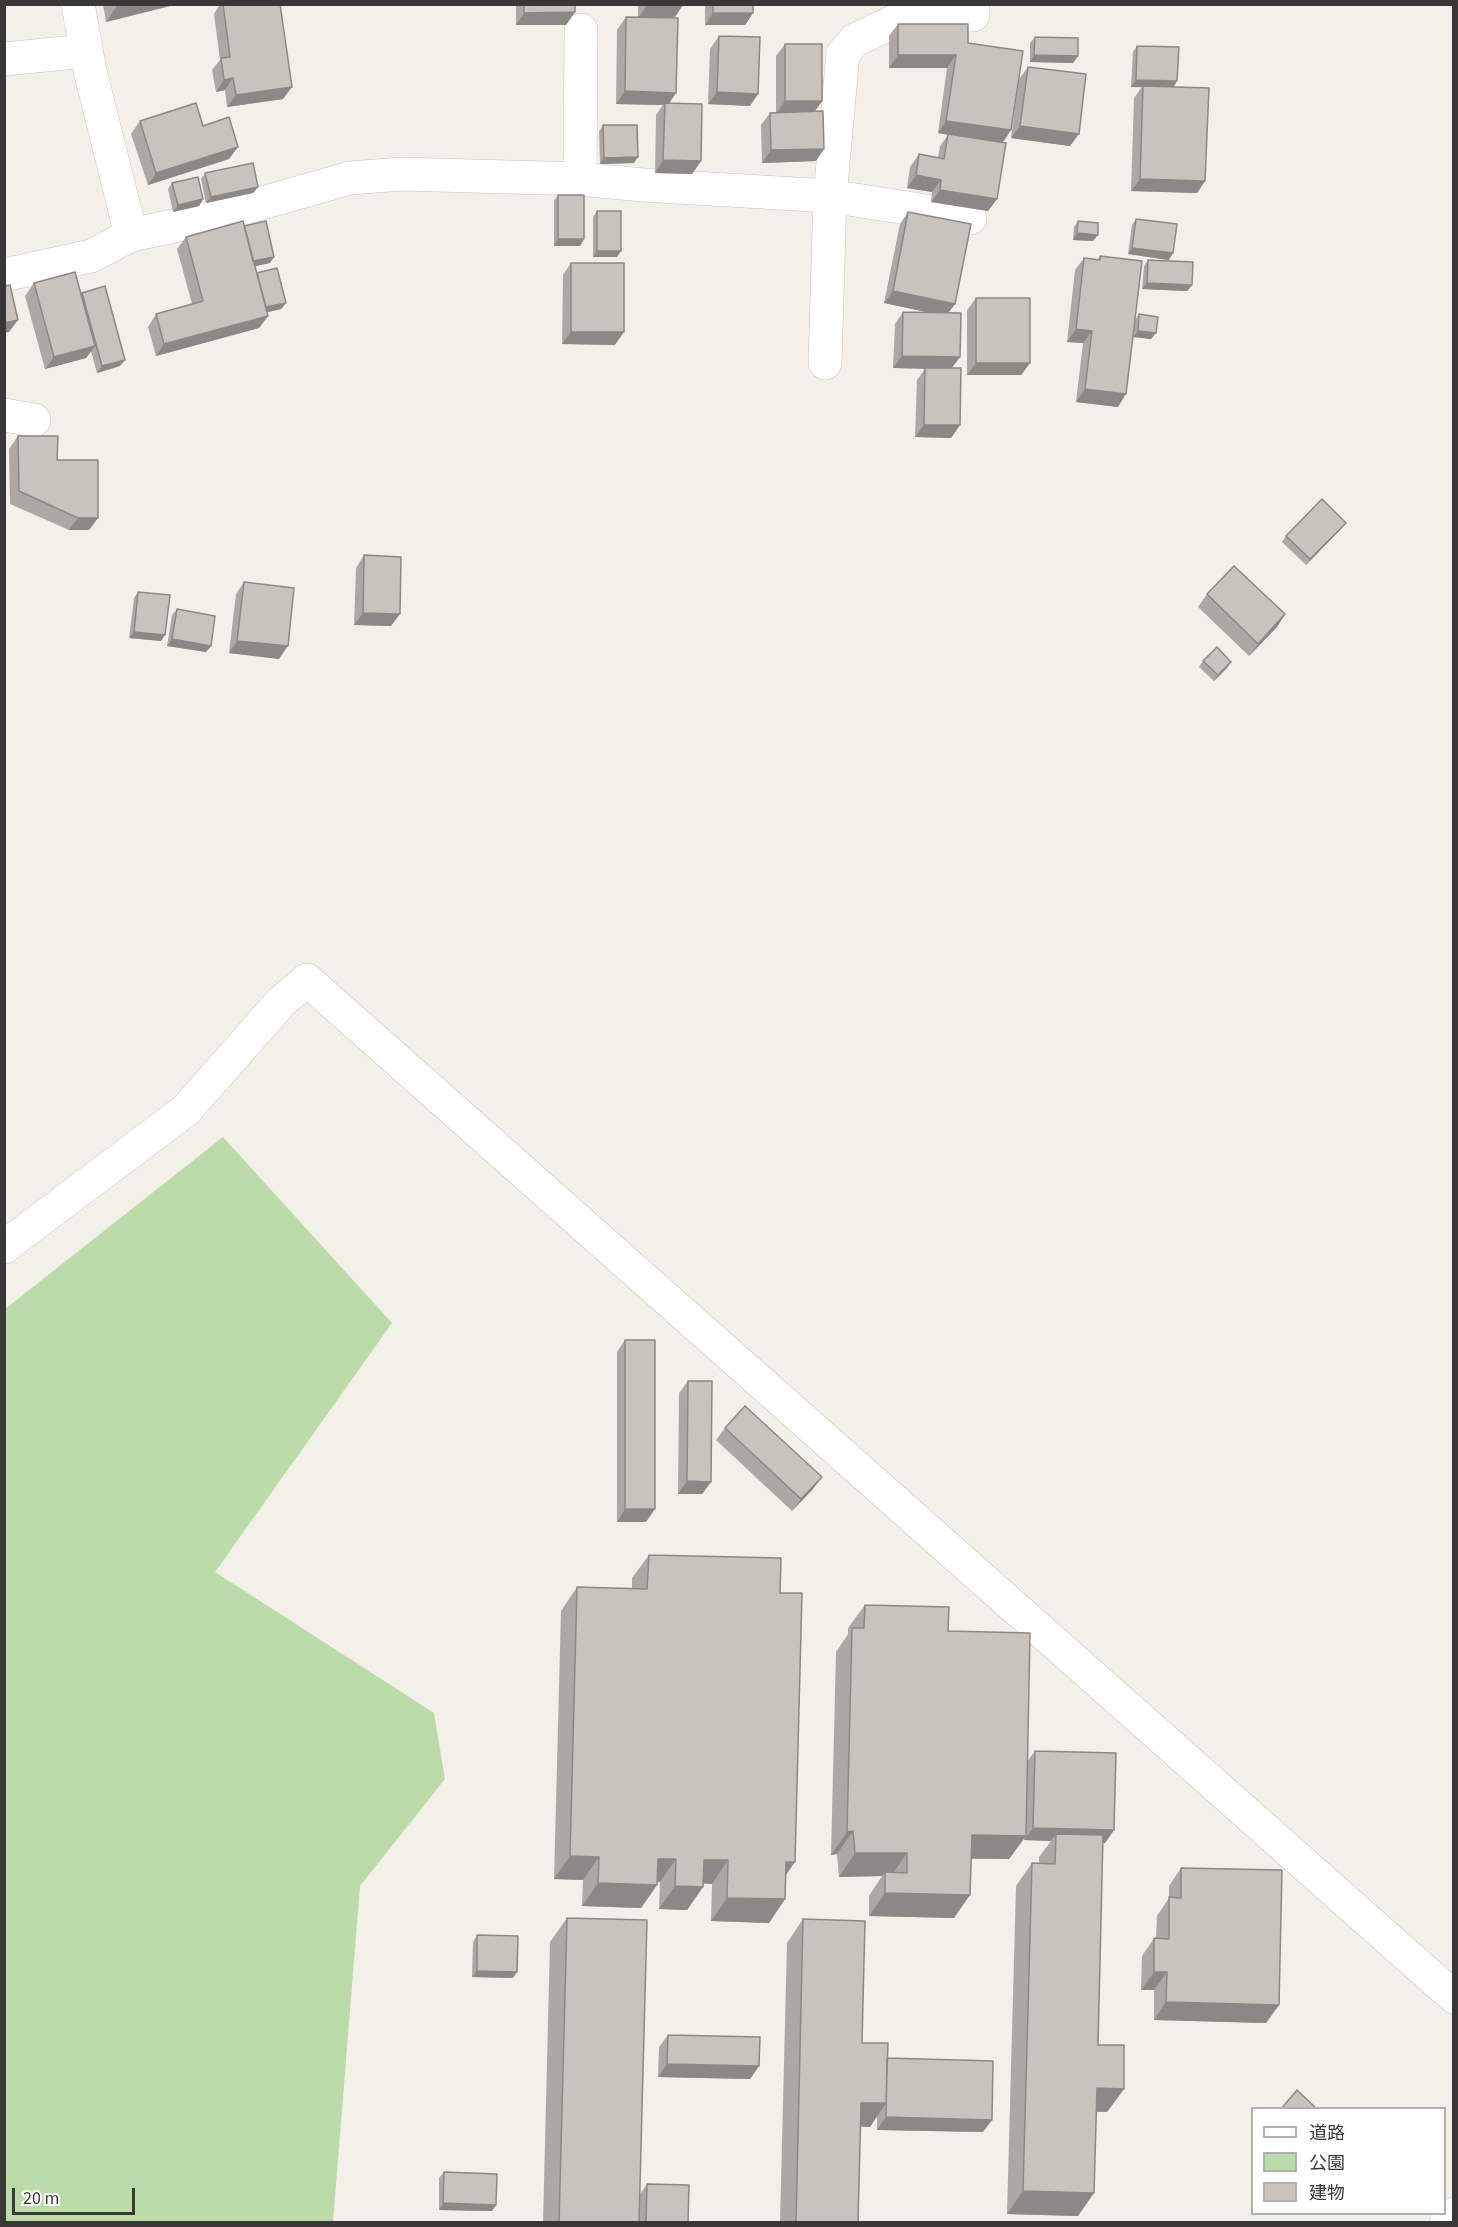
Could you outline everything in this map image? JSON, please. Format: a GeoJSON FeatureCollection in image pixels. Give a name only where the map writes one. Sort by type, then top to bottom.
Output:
{"type":"FeatureCollection","features":[{"type":"Feature","properties":{"kind":"street"},"geometry":{"type":"LineString","coordinates":[[78,4],[86,51],[130,235]]}},
{"type":"Feature","properties":{"kind":"street"},"geometry":{"type":"LineString","coordinates":[[825,363],[830,196],[843,54],[855,40],[906,16],[973,15],[973,4]]}},
{"type":"Feature","properties":{"kind":"street"},"geometry":{"type":"LineString","coordinates":[[580,179],[581,30]]}},
{"type":"Feature","properties":{"kind":"street"},"geometry":{"type":"LineString","coordinates":[[4,59],[86,51]]}},
{"type":"Feature","properties":{"kind":"street"},"geometry":{"type":"LineString","coordinates":[[4,275],[91,256],[130,235],[202,220],[350,178],[402,174],[580,179],[830,196],[970,218]]}},
{"type":"Feature","properties":{"kind":"street"},"geometry":{"type":"LineString","coordinates":[[4,1247],[186,1110],[281,1002],[307,980],[1454,1997]]}},
{"type":"Feature","properties":{"kind":"street"},"geometry":{"type":"LineString","coordinates":[[1446,2223],[1454,2214]]}},
{"type":"Feature","properties":{"kind":"green space"},"geometry":{"type":"Polygon","coordinates":[[[223,1137],[392,1323],[215,1572],[434,1713],[445,1779],[360,1886],[333,2222],[5,2222],[5,1309],[223,1137]]]}},
{"type":"Feature","properties":{"kind":"building"},"geometry":{"type":"Polygon","coordinates":[[[223,4],[280,4],[292,87],[236,95],[233,78],[224,80],[221,58],[230,57],[223,4]]]}},
{"type":"Feature","properties":{"kind":"building"},"geometry":{"type":"Polygon","coordinates":[[[524,4],[575,4],[575,12],[524,13],[524,4]]]}},
{"type":"Feature","properties":{"kind":"building"},"geometry":{"type":"Polygon","coordinates":[[[683,4],[683,5],[647,5],[683,4]]]}},
{"type":"Feature","properties":{"kind":"building"},"geometry":{"type":"Polygon","coordinates":[[[713,4],[753,4],[753,13],[713,13],[713,4]]]}},
{"type":"Feature","properties":{"kind":"building"},"geometry":{"type":"Polygon","coordinates":[[[626,17],[678,18],[676,93],[625,91],[626,17]]]}},
{"type":"Feature","properties":{"kind":"building"},"geometry":{"type":"Polygon","coordinates":[[[898,24],[968,24],[968,43],[1023,51],[1011,130],[946,121],[956,55],[898,55],[898,24]]]}},
{"type":"Feature","properties":{"kind":"building"},"geometry":{"type":"Polygon","coordinates":[[[719,36],[760,37],[758,94],[717,92],[719,36]]]}},
{"type":"Feature","properties":{"kind":"building"},"geometry":{"type":"Polygon","coordinates":[[[1035,37],[1078,38],[1078,56],[1034,55],[1035,37]]]}},
{"type":"Feature","properties":{"kind":"building"},"geometry":{"type":"Polygon","coordinates":[[[785,44],[822,44],[822,101],[785,101],[785,44]]]}},
{"type":"Feature","properties":{"kind":"building"},"geometry":{"type":"Polygon","coordinates":[[[1137,46],[1179,47],[1177,81],[1136,80],[1137,46]]]}},
{"type":"Feature","properties":{"kind":"building"},"geometry":{"type":"Polygon","coordinates":[[[1028,67],[1086,74],[1079,134],[1020,126],[1028,67]]]}},
{"type":"Feature","properties":{"kind":"building"},"geometry":{"type":"Polygon","coordinates":[[[1143,86],[1209,88],[1205,181],[1140,179],[1143,86]]]}},
{"type":"Feature","properties":{"kind":"building"},"geometry":{"type":"Polygon","coordinates":[[[196,103],[203,126],[229,117],[238,147],[156,173],[140,121],[196,103]]]}},
{"type":"Feature","properties":{"kind":"building"},"geometry":{"type":"Polygon","coordinates":[[[665,103],[702,104],[701,161],[663,160],[665,103]]]}},
{"type":"Feature","properties":{"kind":"building"},"geometry":{"type":"Polygon","coordinates":[[[823,111],[824,149],[771,150],[770,113],[823,111]]]}},
{"type":"Feature","properties":{"kind":"building"},"geometry":{"type":"Polygon","coordinates":[[[603,125],[637,125],[638,157],[604,158],[603,125]]]}},
{"type":"Feature","properties":{"kind":"building"},"geometry":{"type":"Polygon","coordinates":[[[948,134],[1006,143],[997,199],[940,190],[941,180],[916,175],[919,154],[944,159],[948,134]]]}},
{"type":"Feature","properties":{"kind":"building"},"geometry":{"type":"Polygon","coordinates":[[[253,163],[258,187],[211,197],[205,173],[253,163]]]}},
{"type":"Feature","properties":{"kind":"building"},"geometry":{"type":"Polygon","coordinates":[[[198,177],[203,199],[178,205],[172,183],[198,177]]]}},
{"type":"Feature","properties":{"kind":"building"},"geometry":{"type":"Polygon","coordinates":[[[558,195],[584,195],[584,239],[558,239],[558,195]]]}},
{"type":"Feature","properties":{"kind":"building"},"geometry":{"type":"Polygon","coordinates":[[[597,211],[621,211],[621,251],[597,251],[597,211]]]}},
{"type":"Feature","properties":{"kind":"building"},"geometry":{"type":"Polygon","coordinates":[[[908,212],[971,224],[955,304],[893,291],[908,212]]]}},
{"type":"Feature","properties":{"kind":"building"},"geometry":{"type":"Polygon","coordinates":[[[1136,219],[1177,224],[1173,253],[1132,248],[1136,219]]]}},
{"type":"Feature","properties":{"kind":"building"},"geometry":{"type":"Polygon","coordinates":[[[243,221],[268,316],[164,344],[156,314],[203,301],[186,237],[243,221]]]}},
{"type":"Feature","properties":{"kind":"building"},"geometry":{"type":"Polygon","coordinates":[[[266,221],[274,257],[253,261],[244,226],[266,221]]]}},
{"type":"Feature","properties":{"kind":"building"},"geometry":{"type":"Polygon","coordinates":[[[1078,221],[1098,223],[1098,235],[1077,233],[1078,221]]]}},
{"type":"Feature","properties":{"kind":"building"},"geometry":{"type":"Polygon","coordinates":[[[1100,256],[1142,261],[1126,394],[1085,389],[1092,331],[1076,329],[1084,258],[1100,260],[1100,256]]]}},
{"type":"Feature","properties":{"kind":"building"},"geometry":{"type":"Polygon","coordinates":[[[1148,260],[1193,262],[1192,285],[1147,283],[1148,260]]]}},
{"type":"Feature","properties":{"kind":"building"},"geometry":{"type":"Polygon","coordinates":[[[571,263],[624,263],[624,332],[571,332],[571,263]]]}},
{"type":"Feature","properties":{"kind":"building"},"geometry":{"type":"Polygon","coordinates":[[[277,268],[286,303],[266,307],[257,273],[277,268]]]}},
{"type":"Feature","properties":{"kind":"building"},"geometry":{"type":"Polygon","coordinates":[[[75,272],[95,346],[54,357],[34,283],[75,272]]]}},
{"type":"Feature","properties":{"kind":"building"},"geometry":{"type":"Polygon","coordinates":[[[10,285],[18,320],[4,323],[4,286],[10,285]]]}},
{"type":"Feature","properties":{"kind":"building"},"geometry":{"type":"Polygon","coordinates":[[[105,286],[125,360],[102,366],[82,293],[105,286]]]}},
{"type":"Feature","properties":{"kind":"building"},"geometry":{"type":"Polygon","coordinates":[[[976,298],[1030,298],[1030,363],[976,363],[976,298]]]}},
{"type":"Feature","properties":{"kind":"building"},"geometry":{"type":"Polygon","coordinates":[[[903,312],[961,313],[960,357],[902,356],[903,312]]]}},
{"type":"Feature","properties":{"kind":"building"},"geometry":{"type":"Polygon","coordinates":[[[1139,314],[1158,317],[1156,333],[1138,331],[1139,314]]]}},
{"type":"Feature","properties":{"kind":"building"},"geometry":{"type":"Polygon","coordinates":[[[925,368],[961,368],[960,425],[924,425],[925,368]]]}},
{"type":"Feature","properties":{"kind":"building"},"geometry":{"type":"Polygon","coordinates":[[[18,436],[58,436],[57,460],[98,460],[98,518],[78,518],[19,491],[18,436]]]}},
{"type":"Feature","properties":{"kind":"building"},"geometry":{"type":"Polygon","coordinates":[[[1322,499],[1346,523],[1310,559],[1286,536],[1322,499]]]}},
{"type":"Feature","properties":{"kind":"building"},"geometry":{"type":"Polygon","coordinates":[[[364,555],[401,557],[400,614],[363,613],[364,555]]]}},
{"type":"Feature","properties":{"kind":"building"},"geometry":{"type":"Polygon","coordinates":[[[1234,566],[1285,614],[1258,644],[1207,594],[1234,566]]]}},
{"type":"Feature","properties":{"kind":"building"},"geometry":{"type":"Polygon","coordinates":[[[244,582],[294,588],[288,646],[237,641],[244,582]]]}},
{"type":"Feature","properties":{"kind":"building"},"geometry":{"type":"Polygon","coordinates":[[[138,592],[170,595],[165,635],[134,632],[138,592]]]}},
{"type":"Feature","properties":{"kind":"building"},"geometry":{"type":"Polygon","coordinates":[[[177,609],[215,616],[211,646],[172,639],[177,609]]]}},
{"type":"Feature","properties":{"kind":"building"},"geometry":{"type":"Polygon","coordinates":[[[1217,647],[1231,662],[1218,675],[1203,661],[1217,647]]]}},
{"type":"Feature","properties":{"kind":"building"},"geometry":{"type":"Polygon","coordinates":[[[625,1340],[655,1340],[655,1509],[625,1509],[625,1340]]]}},
{"type":"Feature","properties":{"kind":"building"},"geometry":{"type":"Polygon","coordinates":[[[688,1381],[712,1381],[711,1482],[687,1481],[688,1381]]]}},
{"type":"Feature","properties":{"kind":"building"},"geometry":{"type":"Polygon","coordinates":[[[745,1406],[822,1477],[801,1499],[725,1428],[745,1406]]]}},
{"type":"Feature","properties":{"kind":"building"},"geometry":{"type":"Polygon","coordinates":[[[649,1555],[781,1558],[780,1593],[802,1593],[795,1862],[786,1862],[785,1899],[727,1898],[728,1860],[704,1860],[703,1887],[675,1886],[676,1859],[658,1859],[657,1885],[598,1883],[599,1857],[570,1856],[577,1587],[647,1589],[649,1555]]]}},
{"type":"Feature","properties":{"kind":"building"},"geometry":{"type":"Polygon","coordinates":[[[865,1605],[949,1607],[948,1631],[1030,1633],[1026,1836],[972,1835],[970,1895],[885,1893],[885,1872],[907,1873],[907,1853],[855,1853],[853,1831],[847,1832],[852,1628],[864,1628],[865,1605]]]}},
{"type":"Feature","properties":{"kind":"building"},"geometry":{"type":"Polygon","coordinates":[[[1035,1751],[1116,1753],[1114,1830],[1033,1828],[1035,1751]]]}},
{"type":"Feature","properties":{"kind":"building"},"geometry":{"type":"Polygon","coordinates":[[[1056,1834],[1103,1835],[1098,2045],[1124,2045],[1124,2089],[1097,2088],[1094,2193],[1023,2191],[1032,1863],[1055,1864],[1056,1834]]]}},
{"type":"Feature","properties":{"kind":"building"},"geometry":{"type":"Polygon","coordinates":[[[1181,1868],[1282,1870],[1279,2005],[1166,2002],[1167,1972],[1154,1972],[1154,1938],[1169,1939],[1169,1897],[1181,1898],[1181,1868]]]}},
{"type":"Feature","properties":{"kind":"building"},"geometry":{"type":"Polygon","coordinates":[[[567,1918],[647,1920],[639,2223],[559,2223],[567,1918]]]}},
{"type":"Feature","properties":{"kind":"building"},"geometry":{"type":"Polygon","coordinates":[[[803,1919],[865,1921],[862,2043],[888,2043],[886,2103],[861,2103],[858,2223],[796,2223],[803,1919]]]}},
{"type":"Feature","properties":{"kind":"building"},"geometry":{"type":"Polygon","coordinates":[[[477,1935],[518,1936],[517,1972],[477,1971],[477,1935]]]}},
{"type":"Feature","properties":{"kind":"building"},"geometry":{"type":"Polygon","coordinates":[[[668,2035],[760,2037],[759,2066],[667,2064],[668,2035]]]}},
{"type":"Feature","properties":{"kind":"building"},"geometry":{"type":"Polygon","coordinates":[[[887,2058],[993,2061],[992,2120],[886,2117],[887,2058]]]}},
{"type":"Feature","properties":{"kind":"building"},"geometry":{"type":"Polygon","coordinates":[[[1297,2090],[1315,2107],[1283,2107],[1297,2090]]]}},
{"type":"Feature","properties":{"kind":"building"},"geometry":{"type":"Polygon","coordinates":[[[444,2172],[497,2174],[496,2205],[443,2203],[444,2172]]]}},
{"type":"Feature","properties":{"kind":"building"},"geometry":{"type":"Polygon","coordinates":[[[647,2184],[689,2185],[688,2223],[646,2223],[647,2184]]]}}]}
